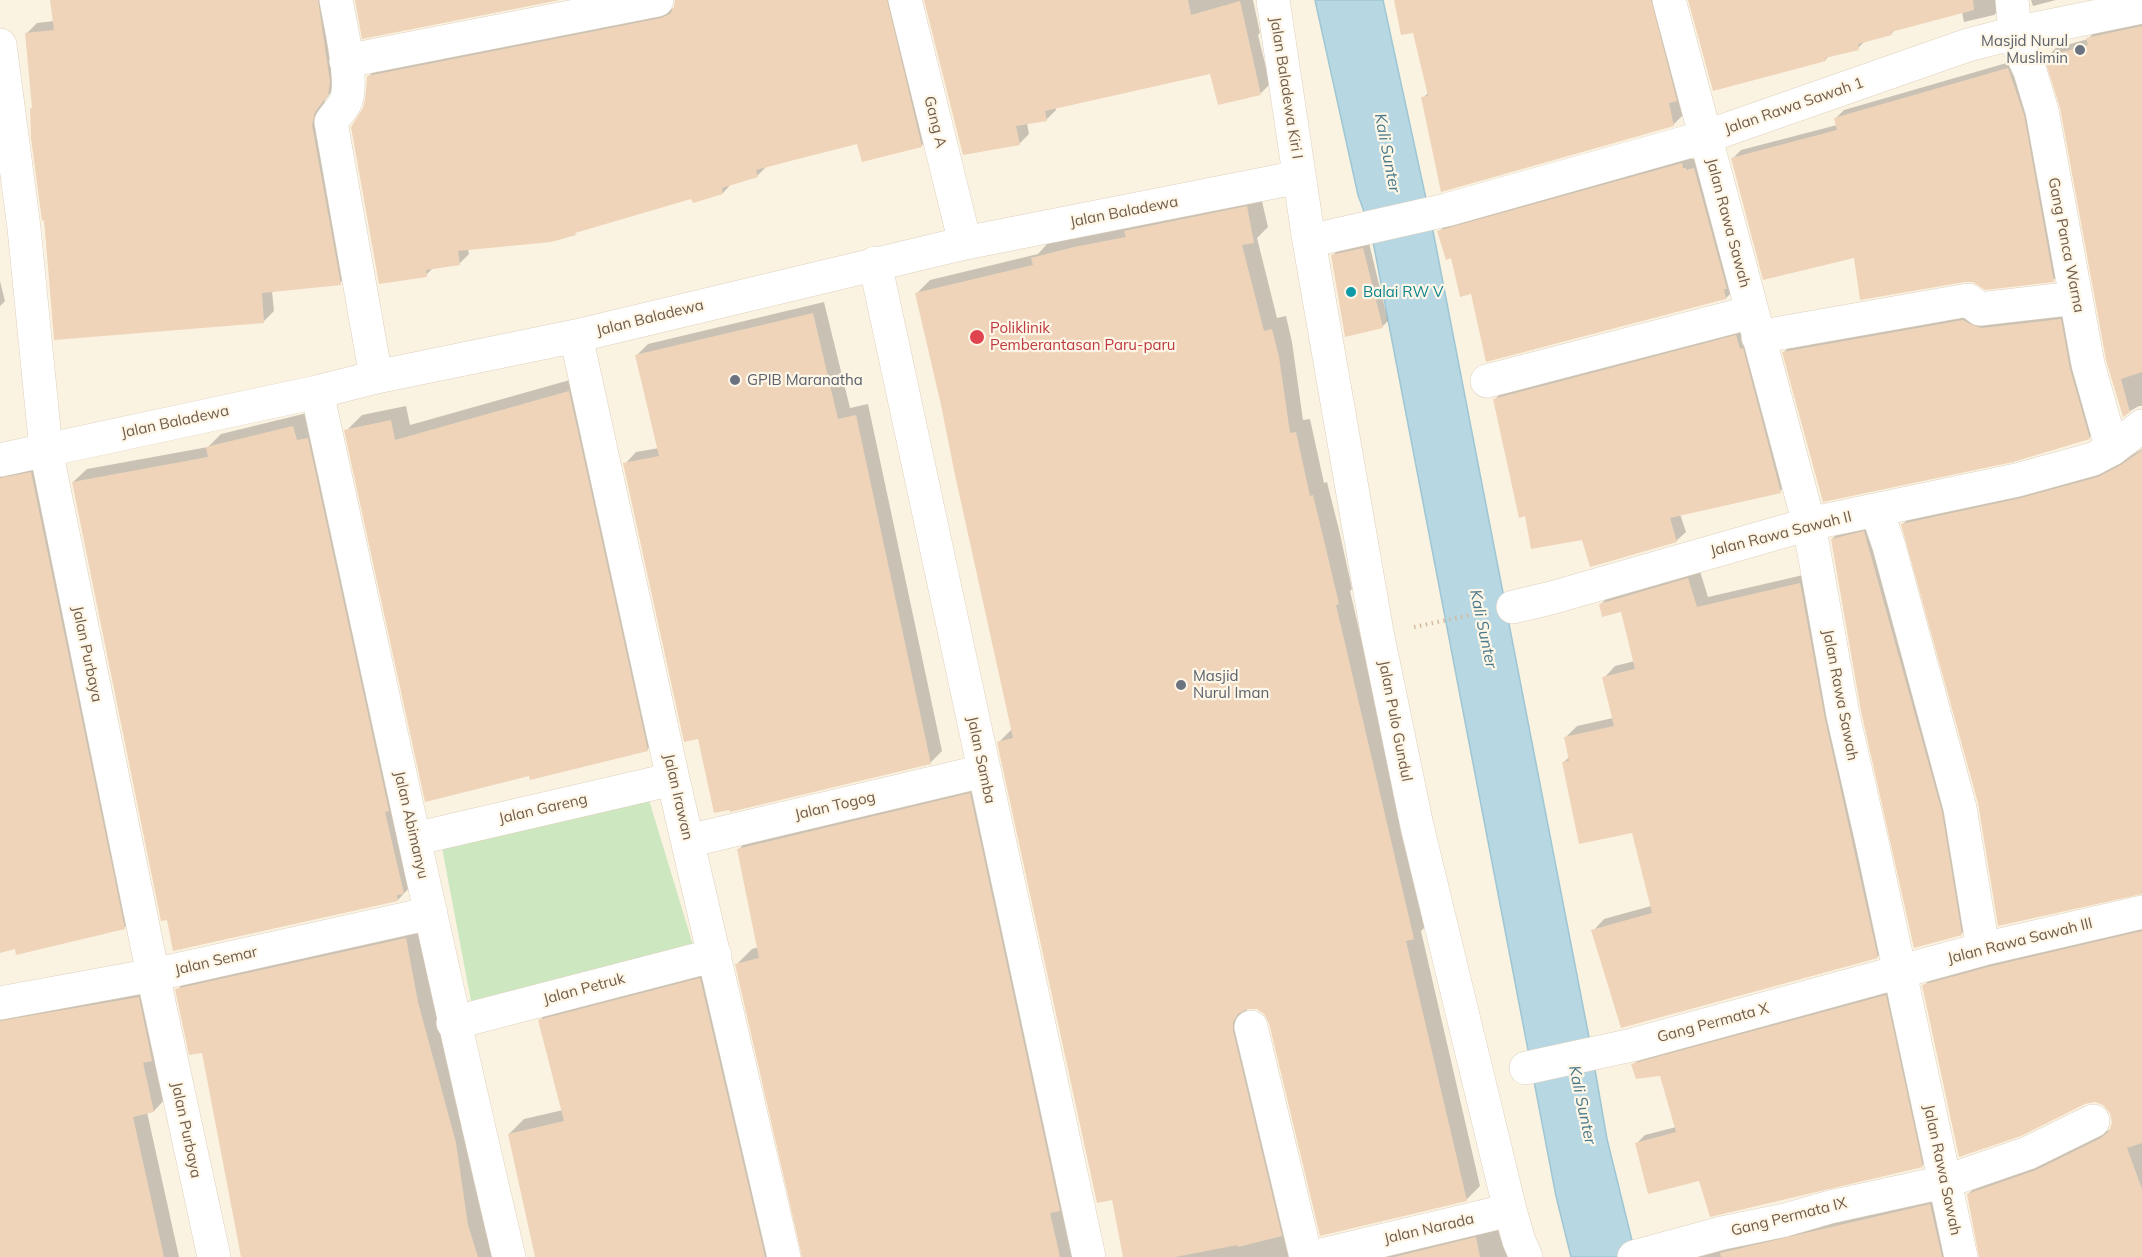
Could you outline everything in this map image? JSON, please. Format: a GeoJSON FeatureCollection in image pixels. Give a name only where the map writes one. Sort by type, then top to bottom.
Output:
{"type":"FeatureCollection","features":[{"type":"Feature","properties":{"kind":"street"},"geometry":{"type":"LineString","coordinates":[[336,0],[346,61],[347,92],[345,102],[331,123],[372,359]]}},
{"type":"Feature","properties":{"kind":"street"},"geometry":{"type":"LineString","coordinates":[[346,61],[657,0]]}},
{"type":"Feature","properties":{"kind":"street","name":"Gang A"},"geometry":{"type":"LineString","coordinates":[[905,0],[965,243]]}},
{"type":"Feature","properties":{"kind":"street","name":"Jalan Baladewa Kiri I"},"geometry":{"type":"LineString","coordinates":[[1272,0],[1299,177]]}},
{"type":"Feature","properties":{"kind":"street","name":"Jalan Rawa Sawah"},"geometry":{"type":"LineString","coordinates":[[1669,0],[1809,524],[1843,716],[1961,1257]]}},
{"type":"Feature","properties":{"kind":"street"},"geometry":{"type":"LineString","coordinates":[[2012,0],[2016,38]]}},
{"type":"Feature","properties":{"kind":"street","name":"Jalan Rawa Sawah 1"},"geometry":{"type":"LineString","coordinates":[[1321,239],[1446,210],[1705,137],[1968,45],[2016,38],[2142,8]]}},
{"type":"Feature","properties":{"kind":"street","name":"Gang Panca Warna"},"geometry":{"type":"LineString","coordinates":[[2016,38],[2031,70],[2042,111],[2088,364],[2112,449]]}},
{"type":"Feature","properties":{"kind":"street","name":"Jalan Purbaya"},"geometry":{"type":"LineString","coordinates":[[0,45],[12,229],[39,379],[45,439],[153,975],[214,1257]]}},
{"type":"Feature","properties":{"kind":"street","name":"Jalan Baladewa"},"geometry":{"type":"LineString","coordinates":[[0,460],[45,439],[317,392],[372,359],[576,336],[965,243],[1299,177]]}},
{"type":"Feature","properties":{"kind":"street","name":"Jalan Pulo Gundul"},"geometry":{"type":"LineString","coordinates":[[1299,177],[1321,239],[1377,632],[1417,826],[1510,1210],[1526,1257]]}},
{"type":"Feature","properties":{"kind":"street","name":"Jalan Samba"},"geometry":{"type":"LineString","coordinates":[[875,263],[1089,1257]]}},
{"type":"Feature","properties":{"kind":"street"},"geometry":{"type":"LineString","coordinates":[[1487,381],[1755,325],[1968,300],[1980,309],[2076,298]]}},
{"type":"Feature","properties":{"kind":"street","name":"Jalan Irawan"},"geometry":{"type":"LineString","coordinates":[[576,336],[673,779],[784,1257]]}},
{"type":"Feature","properties":{"kind":"street","name":"Jalan Abimanyu"},"geometry":{"type":"LineString","coordinates":[[317,392],[453,1023],[509,1257]]}},
{"type":"Feature","properties":{"kind":"street","name":"Jalan Rawa Sawah II"},"geometry":{"type":"LineString","coordinates":[[1513,607],[1809,524],[2017,480],[2093,459],[2112,449],[2142,426]]}},
{"type":"Feature","properties":{"kind":"street"},"geometry":{"type":"LineString","coordinates":[[1877,511],[1889,546],[1960,808],[1983,949]]}},
{"type":"Feature","properties":{"kind":"street","name":"Jalan Togog"},"geometry":{"type":"LineString","coordinates":[[688,841],[983,771]]}},
{"type":"Feature","properties":{"kind":"street","name":"Jalan Gareng"},"geometry":{"type":"LineString","coordinates":[[414,839],[673,779]]}},
{"type":"Feature","properties":{"kind":"street","name":"Jalan Rawa Sawah III"},"geometry":{"type":"LineString","coordinates":[[1899,972],[1983,949],[2142,912]]}},
{"type":"Feature","properties":{"kind":"street","name":"Jalan Semar"},"geometry":{"type":"LineString","coordinates":[[0,1003],[153,975],[431,913]]}},
{"type":"Feature","properties":{"kind":"street","name":"Jalan Petruk"},"geometry":{"type":"LineString","coordinates":[[453,1023],[715,955]]}},
{"type":"Feature","properties":{"kind":"street","name":"Gang Permata X"},"geometry":{"type":"LineString","coordinates":[[1526,1068],[1606,1052],[1899,972]]}},
{"type":"Feature","properties":{"kind":"street"},"geometry":{"type":"LineString","coordinates":[[1251,1027],[1306,1257]]}},
{"type":"Feature","properties":{"kind":"street","name":"Gang Permata IX"},"geometry":{"type":"LineString","coordinates":[[1640,1256],[1722,1233],[1944,1182],[2028,1153],[2093,1121]]}},
{"type":"Feature","properties":{"kind":"street","name":"Jalan Narada"},"geometry":{"type":"LineString","coordinates":[[1313,1257],[1510,1210]]}},
{"type":"Feature","properties":{"kind":"path"},"geometry":{"type":"LineString","coordinates":[[1413,627],[1513,607]]}},
{"type":"Feature","properties":{"kind":"green space"},"geometry":{"type":"Polygon","coordinates":[[[649,800],[693,945],[471,1001],[442,848],[649,800]]]}},
{"type":"Feature","properties":{"kind":"water","name":"Kali Sunter"},"geometry":{"type":"Polygon","coordinates":[[[1315,0],[1383,0],[1433,231],[1607,1139],[1636,1257],[1571,1257],[1556,1196],[1371,231],[1358,195],[1315,0]]]}},
{"type":"Feature","properties":{"kind":"building"},"geometry":{"type":"Polygon","coordinates":[[[50,0],[318,0],[330,82],[328,95],[315,112],[312,125],[341,285],[262,293],[264,323],[54,340],[44,220],[42,221],[31,138],[30,108],[32,108],[25,33],[54,30],[50,0]]]}},
{"type":"Feature","properties":{"kind":"building"},"geometry":{"type":"Polygon","coordinates":[[[355,0],[560,0],[362,39],[355,0]]]}},
{"type":"Feature","properties":{"kind":"building"},"geometry":{"type":"Polygon","coordinates":[[[675,0],[887,0],[922,147],[862,162],[857,144],[756,170],[758,177],[722,188],[723,194],[693,203],[691,199],[551,242],[458,251],[460,265],[426,270],[427,277],[379,284],[351,127],[363,108],[367,76],[661,18],[670,14],[675,0]]]}},
{"type":"Feature","properties":{"kind":"building"},"geometry":{"type":"Polygon","coordinates":[[[924,0],[1188,0],[1191,15],[1240,1],[1261,95],[1218,105],[1210,74],[1045,111],[1047,121],[1016,126],[1020,145],[963,155],[924,0]]]}},
{"type":"Feature","properties":{"kind":"building"},"geometry":{"type":"Polygon","coordinates":[[[1394,0],[1651,0],[1677,101],[1669,103],[1674,126],[1441,192],[1421,97],[1428,96],[1413,33],[1401,35],[1394,0]]]}},
{"type":"Feature","properties":{"kind":"building"},"geometry":{"type":"Polygon","coordinates":[[[1688,0],[1973,0],[1974,10],[1891,32],[1892,35],[1858,44],[1859,50],[1825,58],[1826,61],[1713,91],[1688,0]]]}},
{"type":"Feature","properties":{"kind":"building"},"geometry":{"type":"Polygon","coordinates":[[[2142,26],[2142,372],[2121,379],[2130,412],[2123,417],[2106,360],[2060,108],[2044,57],[2088,45],[2086,38],[2142,26]]]}},
{"type":"Feature","properties":{"kind":"building"},"geometry":{"type":"Polygon","coordinates":[[[2008,68],[2024,115],[2054,282],[1985,290],[1973,282],[1965,282],[1860,300],[1854,258],[1763,280],[1731,158],[1837,130],[1834,118],[2008,68]]]}},
{"type":"Feature","properties":{"kind":"building"},"geometry":{"type":"Polygon","coordinates":[[[1682,163],[1686,170],[1694,168],[1727,289],[1724,289],[1726,299],[1486,362],[1471,294],[1460,297],[1451,258],[1446,260],[1437,231],[1682,163]]]}},
{"type":"Feature","properties":{"kind":"building"},"geometry":{"type":"Polygon","coordinates":[[[1247,206],[1254,243],[1242,245],[1264,331],[1272,329],[1279,357],[1290,433],[1296,432],[1310,496],[1313,495],[1339,604],[1336,605],[1414,939],[1406,941],[1467,1201],[1320,1236],[1269,1023],[1264,1014],[1257,1009],[1247,1009],[1238,1014],[1233,1022],[1233,1031],[1282,1236],[1238,1247],[1237,1245],[1175,1257],[1123,1257],[1112,1200],[1097,1203],[997,742],[1013,738],[915,293],[1033,265],[1031,258],[1126,237],[1124,231],[1247,206]]]}},
{"type":"Feature","properties":{"kind":"building","name":"Balai RW V"},"geometry":{"type":"Polygon","coordinates":[[[1363,248],[1383,328],[1345,337],[1331,255],[1363,248]]]}},
{"type":"Feature","properties":{"kind":"building"},"geometry":{"type":"Polygon","coordinates":[[[813,313],[838,419],[856,415],[931,764],[730,812],[729,810],[714,813],[698,739],[684,742],[623,463],[659,456],[635,355],[813,313]]]}},
{"type":"Feature","properties":{"kind":"building"},"geometry":{"type":"Polygon","coordinates":[[[2061,319],[2070,369],[2090,439],[2013,462],[1823,502],[1782,352],[1963,320],[1982,328],[2061,319]]]}},
{"type":"Feature","properties":{"kind":"building"},"geometry":{"type":"Polygon","coordinates":[[[1736,335],[1740,349],[1743,348],[1781,493],[1670,518],[1677,542],[1590,567],[1582,540],[1531,549],[1525,516],[1519,518],[1493,399],[1736,335]]]}},
{"type":"Feature","properties":{"kind":"building"},"geometry":{"type":"Polygon","coordinates":[[[569,391],[648,751],[530,780],[529,776],[425,802],[344,430],[391,420],[395,440],[569,391]]]}},
{"type":"Feature","properties":{"kind":"building"},"geometry":{"type":"Polygon","coordinates":[[[293,426],[297,440],[308,438],[389,811],[385,812],[404,894],[397,895],[398,901],[173,951],[167,920],[161,921],[72,482],[208,457],[206,447],[293,426]]]}},
{"type":"Feature","properties":{"kind":"building"},"geometry":{"type":"Polygon","coordinates":[[[2142,450],[2142,894],[1998,926],[1978,803],[1901,524],[2021,498],[2098,477],[2121,465],[2142,450]]]}},
{"type":"Feature","properties":{"kind":"building"},"geometry":{"type":"Polygon","coordinates":[[[31,472],[125,929],[16,955],[15,949],[0,953],[0,478],[31,472]]]}},
{"type":"Feature","properties":{"kind":"building"},"geometry":{"type":"Polygon","coordinates":[[[1864,531],[1942,812],[1962,935],[1914,948],[1861,711],[1831,539],[1864,531]]]}},
{"type":"Feature","properties":{"kind":"building"},"geometry":{"type":"Polygon","coordinates":[[[1688,578],[1697,607],[1800,583],[1825,719],[1878,958],[1621,1028],[1591,930],[1652,913],[1632,833],[1579,844],[1562,762],[1569,761],[1564,737],[1614,726],[1602,677],[1635,669],[1621,612],[1602,617],[1599,604],[1688,578]]]}},
{"type":"Feature","properties":{"kind":"building"},"geometry":{"type":"Polygon","coordinates":[[[970,793],[1060,1211],[1050,1213],[1060,1257],[802,1257],[735,964],[759,958],[737,849],[970,793]]]}},
{"type":"Feature","properties":{"kind":"building"},"geometry":{"type":"Polygon","coordinates":[[[2142,931],[2142,1143],[2127,1148],[2142,1189],[2142,1257],[1979,1257],[1967,1194],[2036,1170],[2101,1138],[2109,1131],[2112,1123],[2110,1113],[2103,1105],[2095,1102],[2085,1104],[2021,1136],[1959,1157],[1922,985],[2142,931]]]}},
{"type":"Feature","properties":{"kind":"building"},"geometry":{"type":"Polygon","coordinates":[[[406,938],[418,1002],[456,1143],[468,1225],[478,1257],[241,1257],[202,1053],[189,1055],[175,989],[406,938]]]}},
{"type":"Feature","properties":{"kind":"building"},"geometry":{"type":"Polygon","coordinates":[[[700,978],[765,1257],[535,1257],[508,1134],[564,1121],[538,1020],[700,978]]]}},
{"type":"Feature","properties":{"kind":"building"},"geometry":{"type":"Polygon","coordinates":[[[1886,995],[1923,1167],[1710,1217],[1699,1181],[1648,1194],[1635,1143],[1676,1132],[1660,1076],[1636,1079],[1631,1064],[1886,995]]]}},
{"type":"Feature","properties":{"kind":"building"},"geometry":{"type":"Polygon","coordinates":[[[139,997],[152,1061],[143,1063],[154,1112],[133,1117],[164,1257],[0,1257],[0,1021],[139,997]]]}},
{"type":"Feature","properties":{"kind":"building"},"geometry":{"type":"Polygon","coordinates":[[[1930,1204],[1942,1257],[1721,1257],[1720,1253],[1930,1204]]]}},
{"type":"Feature","properties":{"kind":"building"},"geometry":{"type":"Polygon","coordinates":[[[1476,1237],[1480,1257],[1394,1257],[1476,1237]]]}},
{"type":"Feature","properties":{"kind":"place","name":"Masjid Nurul Muslimin"},"geometry":{"type":"Point","coordinates":[2080,50]}},
{"type":"Feature","properties":{"kind":"place","name":"Balai RW V"},"geometry":{"type":"Point","coordinates":[1351,292]}},
{"type":"Feature","properties":{"kind":"place","name":"Poliklinik Pemberantasan Paru-paru"},"geometry":{"type":"Point","coordinates":[977,337]}},
{"type":"Feature","properties":{"kind":"place","name":"GPIB Maranatha"},"geometry":{"type":"Point","coordinates":[735,380]}},
{"type":"Feature","properties":{"kind":"place","name":"Masjid Nurul Iman"},"geometry":{"type":"Point","coordinates":[1181,685]}}]}
